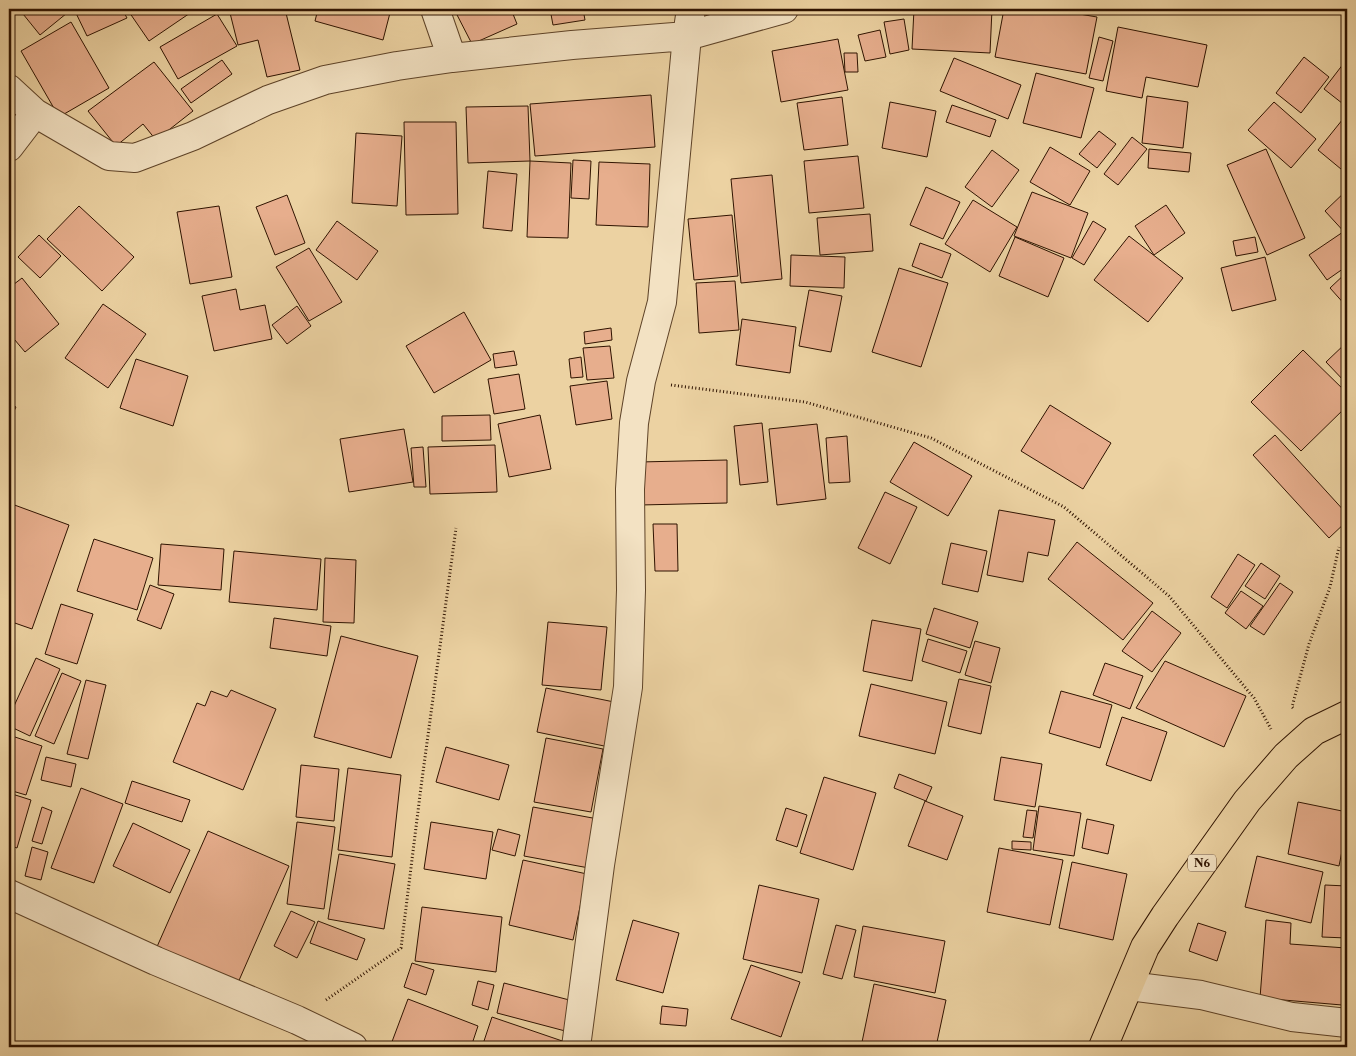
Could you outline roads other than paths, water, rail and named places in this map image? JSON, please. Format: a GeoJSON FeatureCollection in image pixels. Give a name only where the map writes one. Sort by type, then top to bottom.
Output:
{"type":"FeatureCollection","features":[{"type":"Feature","properties":{"kind":"highway","name":"N6"},"geometry":{"type":"LineString","coordinates":[[1102,1047],[1146,947],[1165,916],[1247,801],[1286,756],[1314,731],[1347,716]]}},
{"type":"Feature","properties":{"kind":"street"},"geometry":{"type":"LineString","coordinates":[[436,9],[452,58]]}},
{"type":"Feature","properties":{"kind":"street"},"geometry":{"type":"LineString","coordinates":[[576,1047],[600,865],[628,687],[631,590],[630,489],[634,423],[641,381],[662,302],[691,9]]}},
{"type":"Feature","properties":{"kind":"street"},"geometry":{"type":"LineString","coordinates":[[9,89],[35,113],[109,156],[135,158],[193,136],[268,100],[325,80],[397,66],[452,58],[572,45],[687,36],[784,9]]}},
{"type":"Feature","properties":{"kind":"street"},"geometry":{"type":"LineString","coordinates":[[9,147],[35,113]]}},
{"type":"Feature","properties":{"kind":"street"},"geometry":{"type":"LineString","coordinates":[[9,894],[156,961],[297,1020],[354,1047]]}},
{"type":"Feature","properties":{"kind":"street"},"geometry":{"type":"LineString","coordinates":[[1129,986],[1201,995],[1292,1017],[1347,1023]]}}]}
